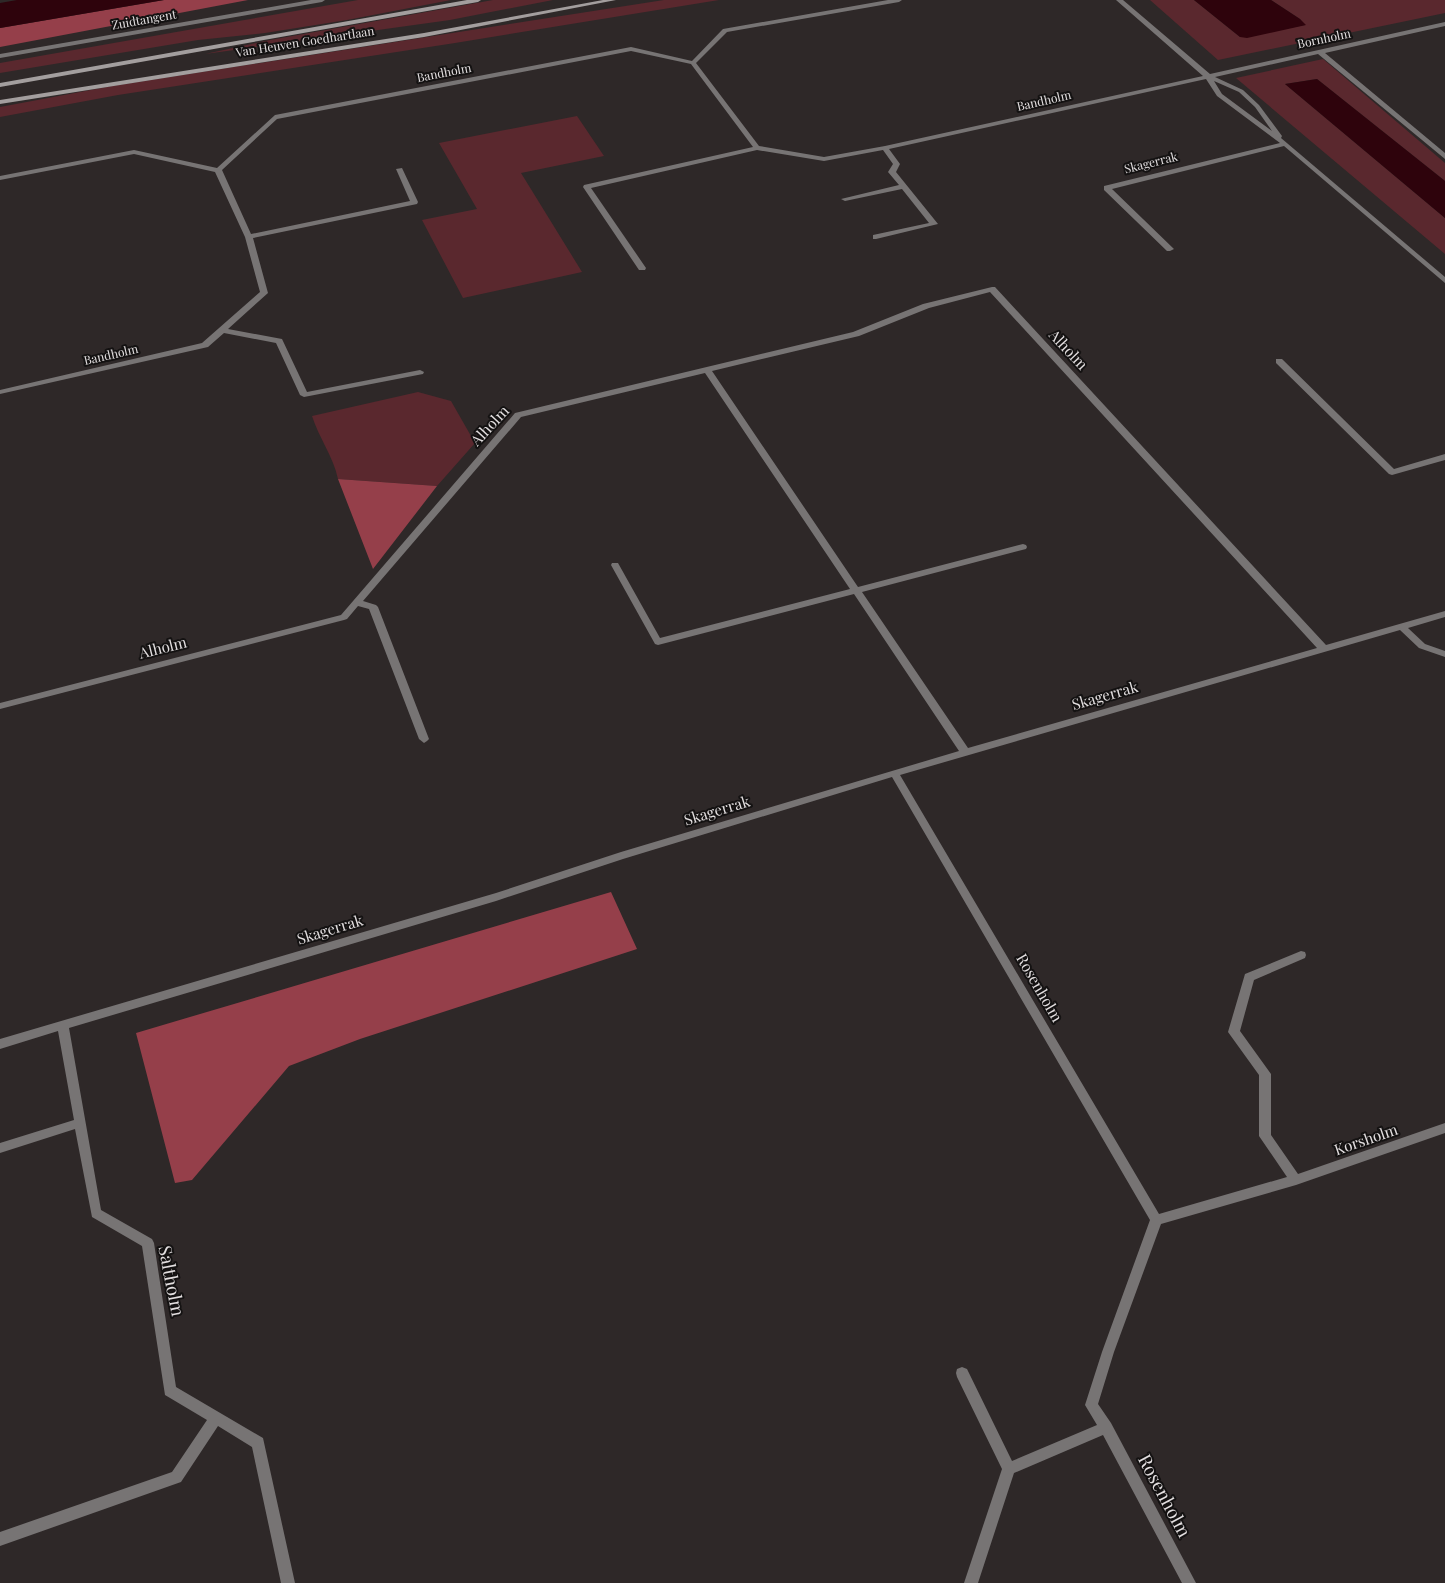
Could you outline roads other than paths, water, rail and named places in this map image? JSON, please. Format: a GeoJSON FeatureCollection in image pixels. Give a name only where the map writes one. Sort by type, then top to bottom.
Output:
{"type":"FeatureCollection","features":[{"type":"Feature","properties":{"kind":"main road","name":"Van Heuven Goedhartlaan"},"geometry":{"type":"LineString","coordinates":[[0,85],[478,0]]}},
{"type":"Feature","properties":{"kind":"main road","name":"Van Heuven Goedhartlaan"},"geometry":{"type":"LineString","coordinates":[[0,102],[414,36],[613,0]]}},
{"type":"Feature","properties":{"kind":"street","name":"Zuidtangent"},"geometry":{"type":"LineString","coordinates":[[0,56],[322,0]]}},
{"type":"Feature","properties":{"kind":"street"},"geometry":{"type":"LineString","coordinates":[[757,148],[693,63],[725,30],[899,0]]}},
{"type":"Feature","properties":{"kind":"street"},"geometry":{"type":"LineString","coordinates":[[1119,0],[1208,76],[1241,91],[1257,106],[1285,144]]}},
{"type":"Feature","properties":{"kind":"street","name":"Bornholm"},"geometry":{"type":"LineString","coordinates":[[1208,76],[1445,24]]}},
{"type":"Feature","properties":{"kind":"street","name":"Bandholm"},"geometry":{"type":"LineString","coordinates":[[0,392],[205,345],[264,293],[248,237],[218,170],[275,117],[630,49],[693,63]]}},
{"type":"Feature","properties":{"kind":"street"},"geometry":{"type":"LineString","coordinates":[[1320,52],[1445,157]]}},
{"type":"Feature","properties":{"kind":"street"},"geometry":{"type":"LineString","coordinates":[[1208,76],[1219,95],[1285,144],[1445,281]]}},
{"type":"Feature","properties":{"kind":"street","name":"Bandholm"},"geometry":{"type":"LineString","coordinates":[[642,268],[588,187],[757,148],[824,159],[885,148],[1208,76]]}},
{"type":"Feature","properties":{"kind":"street","name":"Skagerrak"},"geometry":{"type":"LineString","coordinates":[[1170,249],[1107,188],[1285,144]]}},
{"type":"Feature","properties":{"kind":"street"},"geometry":{"type":"LineString","coordinates":[[876,237],[934,224],[892,172],[897,164],[885,148]]}},
{"type":"Feature","properties":{"kind":"street"},"geometry":{"type":"LineString","coordinates":[[0,178],[134,152],[218,170]]}},
{"type":"Feature","properties":{"kind":"street"},"geometry":{"type":"LineString","coordinates":[[248,237],[414,202],[400,169]]}},
{"type":"Feature","properties":{"kind":"street"},"geometry":{"type":"LineString","coordinates":[[844,199],[904,186]]}},
{"type":"Feature","properties":{"kind":"street","name":"Alholm"},"geometry":{"type":"LineString","coordinates":[[0,706],[344,617],[518,414],[856,334],[926,306],[992,289],[1323,648]]}},
{"type":"Feature","properties":{"kind":"street"},"geometry":{"type":"LineString","coordinates":[[222,330],[279,341],[304,396],[420,372]]}},
{"type":"Feature","properties":{"kind":"street"},"geometry":{"type":"LineString","coordinates":[[1279,361],[1392,472],[1445,457]]}},
{"type":"Feature","properties":{"kind":"street"},"geometry":{"type":"LineString","coordinates":[[707,370],[965,752]]}},
{"type":"Feature","properties":{"kind":"street"},"geometry":{"type":"LineString","coordinates":[[614,565],[658,642],[1022,546]]}},
{"type":"Feature","properties":{"kind":"street"},"geometry":{"type":"LineString","coordinates":[[357,603],[373,607],[424,739]]}},
{"type":"Feature","properties":{"kind":"street","name":"Skagerrak"},"geometry":{"type":"LineString","coordinates":[[0,1044],[496,897],[894,773],[1323,648],[1402,628],[1445,614]]}},
{"type":"Feature","properties":{"kind":"street"},"geometry":{"type":"LineString","coordinates":[[1402,628],[1422,646],[1445,654]]}},
{"type":"Feature","properties":{"kind":"street","name":"Rosenholm"},"geometry":{"type":"LineString","coordinates":[[894,773],[1156,1220],[1108,1352],[1092,1405],[1106,1427],[1189,1583]]}},
{"type":"Feature","properties":{"kind":"street"},"geometry":{"type":"LineString","coordinates":[[1156,1220],[1296,1180],[1265,1136],[1266,1074],[1234,1032],[1249,977],[1301,955]]}},
{"type":"Feature","properties":{"kind":"street","name":"Saltholm"},"geometry":{"type":"LineString","coordinates":[[62,1026],[96,1213],[148,1243],[170,1391],[258,1443],[288,1583]]}},
{"type":"Feature","properties":{"kind":"street"},"geometry":{"type":"LineString","coordinates":[[0,1148],[80,1123]]}},
{"type":"Feature","properties":{"kind":"street","name":"Korsholm"},"geometry":{"type":"LineString","coordinates":[[1296,1180],[1445,1128]]}},
{"type":"Feature","properties":{"kind":"street"},"geometry":{"type":"LineString","coordinates":[[962,1373],[1008,1469],[971,1583]]}},
{"type":"Feature","properties":{"kind":"street"},"geometry":{"type":"LineString","coordinates":[[0,1539],[176,1477],[216,1418]]}},
{"type":"Feature","properties":{"kind":"street"},"geometry":{"type":"LineString","coordinates":[[1008,1469],[1106,1427]]}}]}
